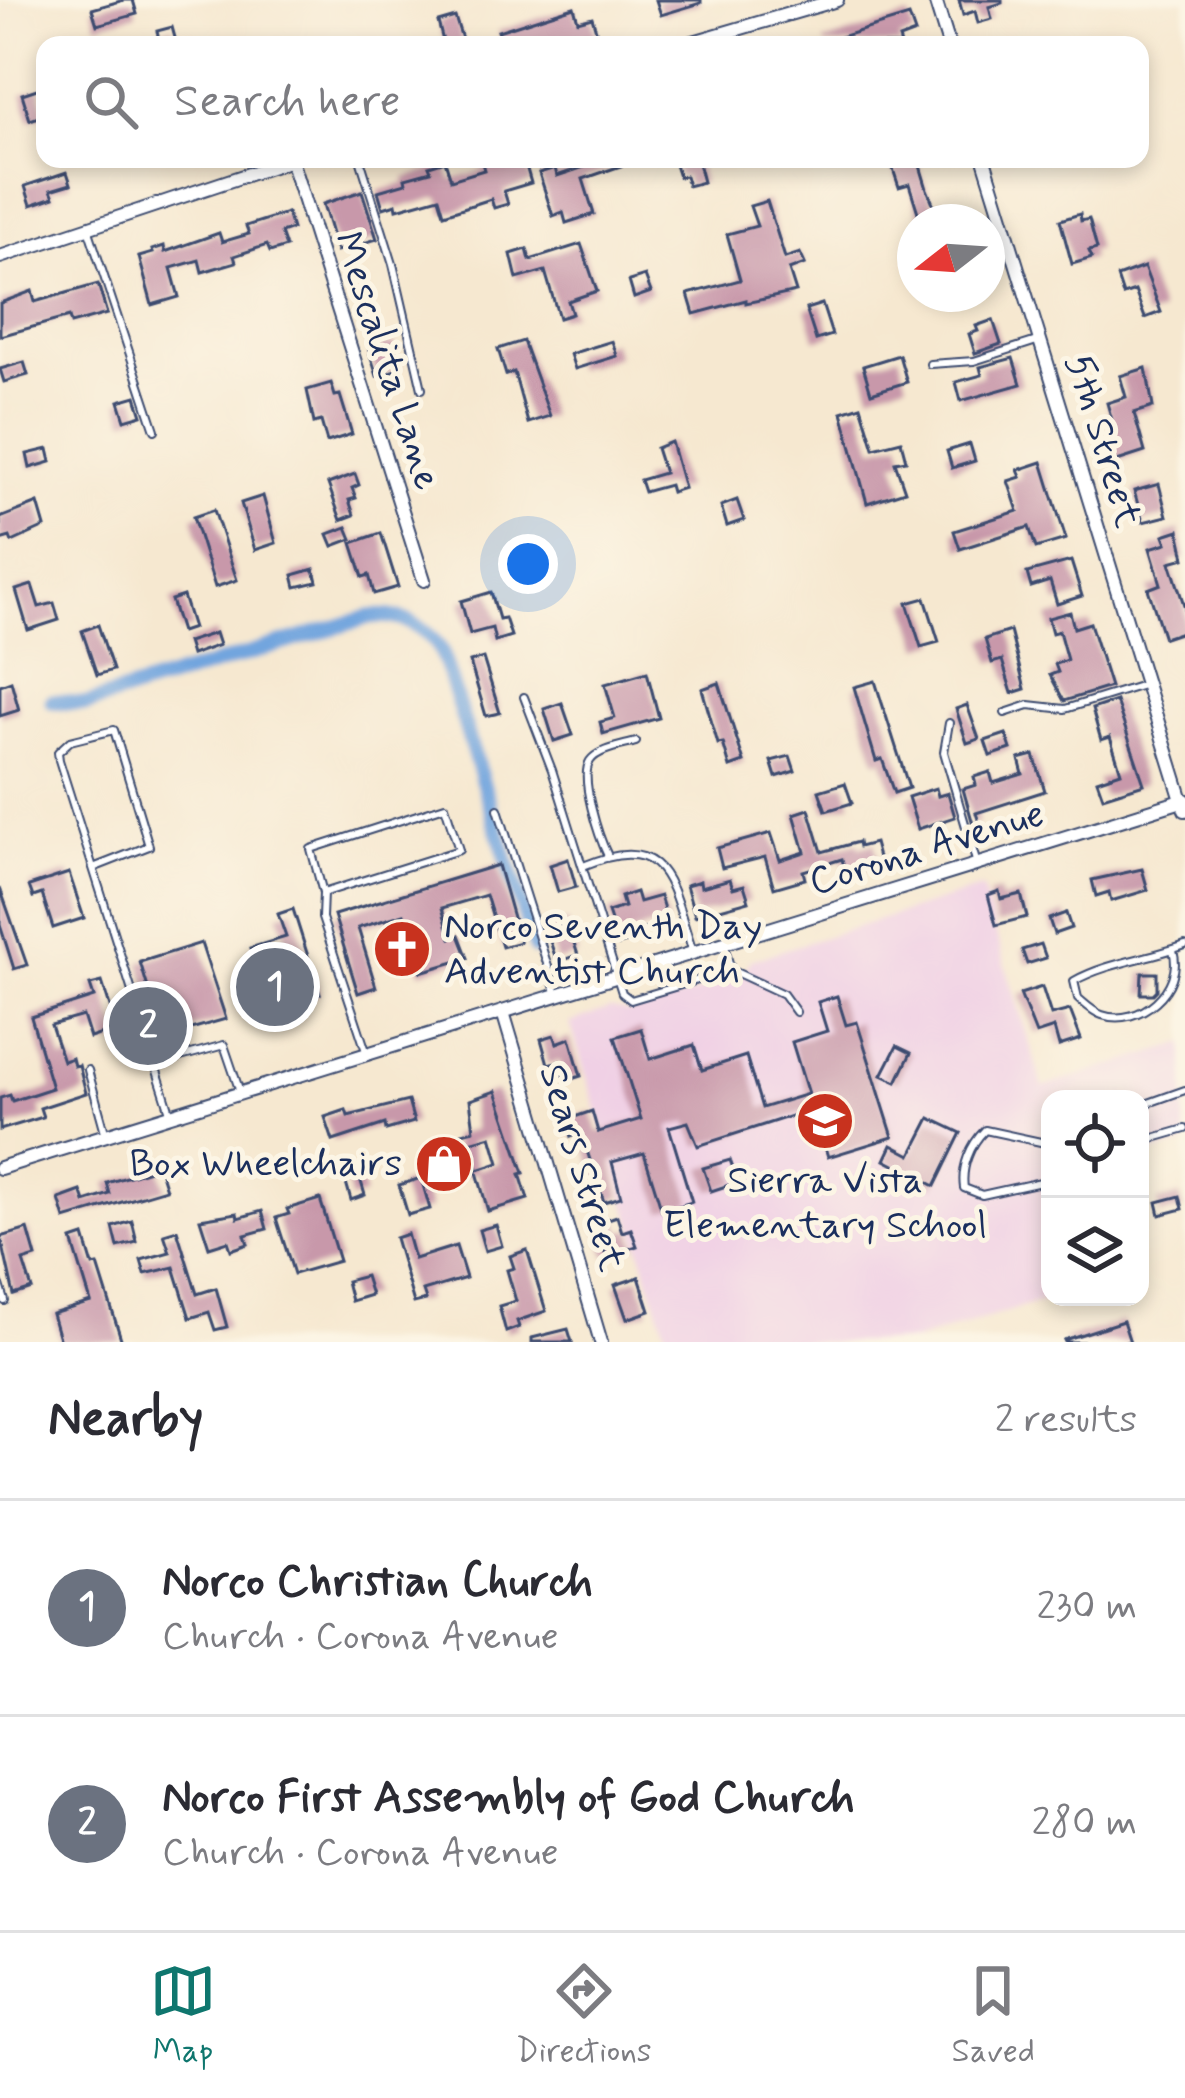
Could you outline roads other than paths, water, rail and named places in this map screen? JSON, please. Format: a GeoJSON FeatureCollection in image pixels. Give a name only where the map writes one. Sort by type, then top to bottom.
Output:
{"type":"FeatureCollection","features":[{"type":"Feature","properties":{"kind":"street"},"geometry":{"type":"LineString","coordinates":[[714,36],[837,0]]}},
{"type":"Feature","properties":{"kind":"street"},"geometry":{"type":"LineString","coordinates":[[934,0],[946,36]]}},
{"type":"Feature","properties":{"kind":"street"},"geometry":{"type":"LineString","coordinates":[[0,257],[266,168]]}},
{"type":"Feature","properties":{"kind":"street","name":"Mescalita Lane"},"geometry":{"type":"LineString","coordinates":[[296,168],[424,580]]}},
{"type":"Feature","properties":{"kind":"street","name":"5th Street"},"geometry":{"type":"LineString","coordinates":[[987,168],[1184,804]]}},
{"type":"Feature","properties":{"kind":"street","name":"Corona Avenue"},"geometry":{"type":"LineString","coordinates":[[0,1168],[1184,804]]}},
{"type":"Feature","properties":{"kind":"street","name":"Sears Street"},"geometry":{"type":"LineString","coordinates":[[503,1012],[601,1342]]}},
{"type":"Feature","properties":{"kind":"lane"},"geometry":{"type":"LineString","coordinates":[[363,168],[393,264],[422,389]]}},
{"type":"Feature","properties":{"kind":"lane"},"geometry":{"type":"LineString","coordinates":[[88,228],[155,430]]}},
{"type":"Feature","properties":{"kind":"lane"},"geometry":{"type":"LineString","coordinates":[[930,364],[974,361],[1040,340]]}},
{"type":"Feature","properties":{"kind":"lane"},"geometry":{"type":"LineString","coordinates":[[1005,712],[1029,705],[1065,709],[1146,684]]}},
{"type":"Feature","properties":{"kind":"lane"},"geometry":{"type":"LineString","coordinates":[[524,697],[622,993],[631,1000],[731,970],[783,994],[796,1012]]}},
{"type":"Feature","properties":{"kind":"lane"},"geometry":{"type":"LineString","coordinates":[[950,723],[944,752],[977,865]]}},
{"type":"Feature","properties":{"kind":"lane"},"geometry":{"type":"LineString","coordinates":[[93,868],[149,846],[114,730],[70,742],[58,752],[93,868],[154,1064],[171,1115]]}},
{"type":"Feature","properties":{"kind":"lane"},"geometry":{"type":"LineString","coordinates":[[608,856],[599,839],[586,776],[596,755],[636,742]]}},
{"type":"Feature","properties":{"kind":"lane"},"geometry":{"type":"LineString","coordinates":[[323,893],[459,850],[445,806],[311,849],[323,893],[322,918],[367,1054]]}},
{"type":"Feature","properties":{"kind":"lane"},"geometry":{"type":"LineString","coordinates":[[498,809],[557,995]]}},
{"type":"Feature","properties":{"kind":"lane"},"geometry":{"type":"LineString","coordinates":[[583,866],[608,856],[649,857],[666,874],[694,953]]}},
{"type":"Feature","properties":{"kind":"lane"},"geometry":{"type":"LineString","coordinates":[[723,944],[731,970]]}},
{"type":"Feature","properties":{"kind":"lane"},"geometry":{"type":"LineString","coordinates":[[1173,950],[1177,969],[1169,991],[1142,1011],[1100,1015],[1078,998],[1074,981],[1091,972],[1185,945]]}},
{"type":"Feature","properties":{"kind":"lane"},"geometry":{"type":"LineString","coordinates":[[154,1064],[224,1045],[240,1094]]}},
{"type":"Feature","properties":{"kind":"lane"},"geometry":{"type":"LineString","coordinates":[[88,1070],[106,1135]]}},
{"type":"Feature","properties":{"kind":"lane"},"geometry":{"type":"LineString","coordinates":[[1149,1103],[1185,1090]]}},
{"type":"Feature","properties":{"kind":"lane"},"geometry":{"type":"LineString","coordinates":[[1149,1139],[1185,1129]]}},
{"type":"Feature","properties":{"kind":"lane"},"geometry":{"type":"LineString","coordinates":[[1041,1142],[985,1130],[974,1141],[963,1176],[964,1188],[982,1195],[1041,1182]]}},
{"type":"Feature","properties":{"kind":"lane"},"geometry":{"type":"LineString","coordinates":[[0,1285],[5,1301]]}},
{"type":"Feature","properties":{"kind":"waterway"},"geometry":{"type":"LineString","coordinates":[[52,701],[87,704],[369,617],[410,623],[441,650],[535,948]]}},
{"type":"Feature","properties":{"kind":"place","name":"Norco Seventh Day Adventist Church"},"geometry":{"type":"Point","coordinates":[402,949]}},
{"type":"Feature","properties":{"kind":"place","name":"Norco Christian Church"},"geometry":{"type":"Point","coordinates":[275,987]}},
{"type":"Feature","properties":{"kind":"place","name":"Norco First Assembly of God Church"},"geometry":{"type":"Point","coordinates":[148,1026]}},
{"type":"Feature","properties":{"kind":"place","name":"Sierra Vista Elementary School"},"geometry":{"type":"Point","coordinates":[825,1121]}},
{"type":"Feature","properties":{"kind":"place","name":"Box Wheelchairs"},"geometry":{"type":"Point","coordinates":[444,1164]}}]}
